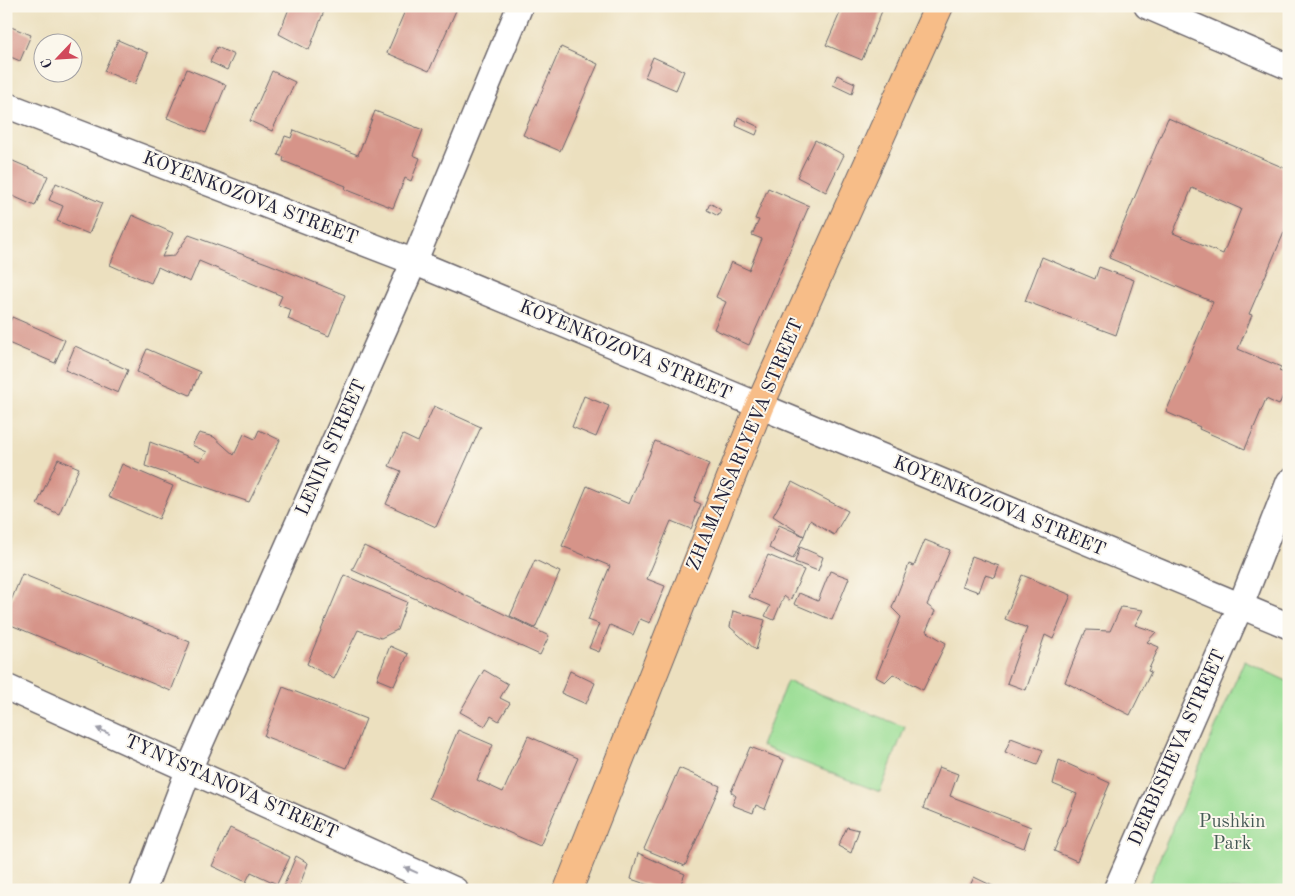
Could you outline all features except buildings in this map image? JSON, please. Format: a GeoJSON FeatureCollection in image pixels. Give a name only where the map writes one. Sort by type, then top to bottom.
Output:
{"type":"FeatureCollection","features":[{"type":"Feature","properties":{"kind":"main road","name":"ZHAMANSARIYEVA STREET"},"geometry":{"type":"LineString","coordinates":[[568,890],[759,407],[939,6]]}},
{"type":"Feature","properties":{"kind":"street","name":"LENIN STREET"},"geometry":{"type":"LineString","coordinates":[[143,890],[189,769],[414,262],[520,6]]}},
{"type":"Feature","properties":{"kind":"street"},"geometry":{"type":"LineString","coordinates":[[1147,6],[1289,67]]}},
{"type":"Feature","properties":{"kind":"street","name":"KOYENKOZOVA STREET"},"geometry":{"type":"LineString","coordinates":[[6,105],[414,262],[1289,626]]}},
{"type":"Feature","properties":{"kind":"street","name":"DERBISHEVA STREET"},"geometry":{"type":"LineString","coordinates":[[1116,890],[1240,607],[1289,482]]}},
{"type":"Feature","properties":{"kind":"street","name":"TYNYSTANOVA STREET"},"geometry":{"type":"LineString","coordinates":[[6,688],[455,890]]}},
{"type":"Feature","properties":{"kind":"green space","name":"Pushkin Park"},"geometry":{"type":"Polygon","coordinates":[[[1244,661],[1289,682],[1289,890],[1146,890],[1244,661]]]}},
{"type":"Feature","properties":{"kind":"green space"},"geometry":{"type":"Polygon","coordinates":[[[787,681],[905,727],[880,792],[761,746],[787,681]]]}}]}
